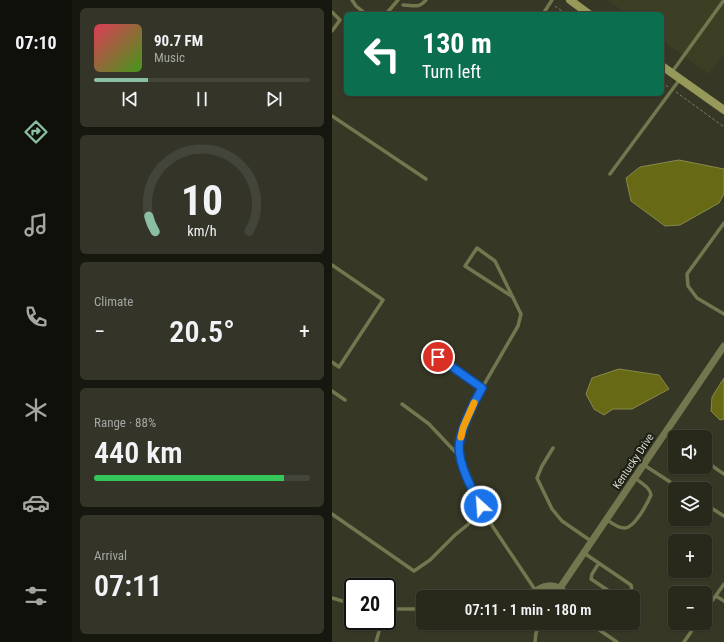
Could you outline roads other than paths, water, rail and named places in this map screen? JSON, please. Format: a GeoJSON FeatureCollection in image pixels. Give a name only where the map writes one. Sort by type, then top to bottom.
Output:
{"type":"FeatureCollection","features":[{"type":"Feature","properties":{"kind":"main road"},"geometry":{"type":"LineString","coordinates":[[570,0],[586,12]]}},
{"type":"Feature","properties":{"kind":"main road"},"geometry":{"type":"LineString","coordinates":[[664,67],[724,110]]}},
{"type":"Feature","properties":{"kind":"street","name":"Kentucky Drive"},"geometry":{"type":"LineString","coordinates":[[560,588],[724,346]]}},
{"type":"Feature","properties":{"kind":"street"},"geometry":{"type":"LineString","coordinates":[[538,590],[541,587],[548,585],[560,588]]}},
{"type":"Feature","properties":{"kind":"lane"},"geometry":{"type":"LineString","coordinates":[[352,0],[356,6],[364,12]]}},
{"type":"Feature","properties":{"kind":"lane"},"geometry":{"type":"LineString","coordinates":[[388,12],[398,0]]}},
{"type":"Feature","properties":{"kind":"lane"},"geometry":{"type":"LineString","coordinates":[[403,4],[415,7],[426,0]]}},
{"type":"Feature","properties":{"kind":"lane"},"geometry":{"type":"LineString","coordinates":[[544,12],[552,0]]}},
{"type":"Feature","properties":{"kind":"lane"},"geometry":{"type":"LineString","coordinates":[[671,72],[724,0]]}},
{"type":"Feature","properties":{"kind":"lane"},"geometry":{"type":"LineString","coordinates":[[332,12],[340,20],[332,31]]}},
{"type":"Feature","properties":{"kind":"lane"},"geometry":{"type":"LineString","coordinates":[[610,174],[680,79]]}},
{"type":"Feature","properties":{"kind":"lane"},"geometry":{"type":"LineString","coordinates":[[332,116],[426,179]]}},
{"type":"Feature","properties":{"kind":"lane"},"geometry":{"type":"LineString","coordinates":[[724,222],[687,274],[688,286],[697,298],[724,314]]}},
{"type":"Feature","properties":{"kind":"lane"},"geometry":{"type":"LineString","coordinates":[[513,297],[465,266],[477,248],[495,261],[513,297],[521,314],[518,326],[482,388],[463,428],[459,447],[462,465],[477,497],[532,590]]}},
{"type":"Feature","properties":{"kind":"lane"},"geometry":{"type":"LineString","coordinates":[[332,265],[383,300],[339,367],[332,362]]}},
{"type":"Feature","properties":{"kind":"lane"},"geometry":{"type":"LineString","coordinates":[[438,357],[482,388]]}},
{"type":"Feature","properties":{"kind":"lane"},"geometry":{"type":"LineString","coordinates":[[332,391],[345,400]]}},
{"type":"Feature","properties":{"kind":"lane"},"geometry":{"type":"LineString","coordinates":[[402,404],[430,424],[461,459]]}},
{"type":"Feature","properties":{"kind":"lane"},"geometry":{"type":"LineString","coordinates":[[553,448],[542,466],[537,478],[552,510],[562,521],[592,542]]}},
{"type":"Feature","properties":{"kind":"lane"},"geometry":{"type":"LineString","coordinates":[[644,465],[671,482]]}},
{"type":"Feature","properties":{"kind":"lane"},"geometry":{"type":"LineString","coordinates":[[712,466],[724,474]]}},
{"type":"Feature","properties":{"kind":"lane"},"geometry":{"type":"LineString","coordinates":[[607,520],[619,528],[625,529],[634,523],[651,495],[651,492],[647,487],[635,478]]}},
{"type":"Feature","properties":{"kind":"lane"},"geometry":{"type":"LineString","coordinates":[[712,508],[724,516]]}},
{"type":"Feature","properties":{"kind":"lane"},"geometry":{"type":"LineString","coordinates":[[332,514],[414,571],[430,560],[471,522],[486,514]]}},
{"type":"Feature","properties":{"kind":"lane"},"geometry":{"type":"LineString","coordinates":[[584,553],[631,585],[632,590]]}},
{"type":"Feature","properties":{"kind":"lane"},"geometry":{"type":"LineString","coordinates":[[599,563],[592,574],[591,579],[608,590]]}},
{"type":"Feature","properties":{"kind":"lane"},"geometry":{"type":"LineString","coordinates":[[712,601],[724,584]]}},
{"type":"Feature","properties":{"kind":"lane"},"geometry":{"type":"LineString","coordinates":[[716,596],[724,602]]}},
{"type":"Feature","properties":{"kind":"lane"},"geometry":{"type":"LineString","coordinates":[[332,598],[344,601]]}},
{"type":"Feature","properties":{"kind":"lane"},"geometry":{"type":"LineString","coordinates":[[396,609],[416,609]]}},
{"type":"Feature","properties":{"kind":"lane"},"geometry":{"type":"LineString","coordinates":[[376,642],[379,630]]}},
{"type":"Feature","properties":{"kind":"lane"},"geometry":{"type":"LineString","coordinates":[[534,642],[537,630]]}},
{"type":"Feature","properties":{"kind":"lane"},"geometry":{"type":"LineString","coordinates":[[600,630],[618,642]]}},
{"type":"Feature","properties":{"kind":"lane"},"geometry":{"type":"LineString","coordinates":[[684,642],[692,630]]}}]}
